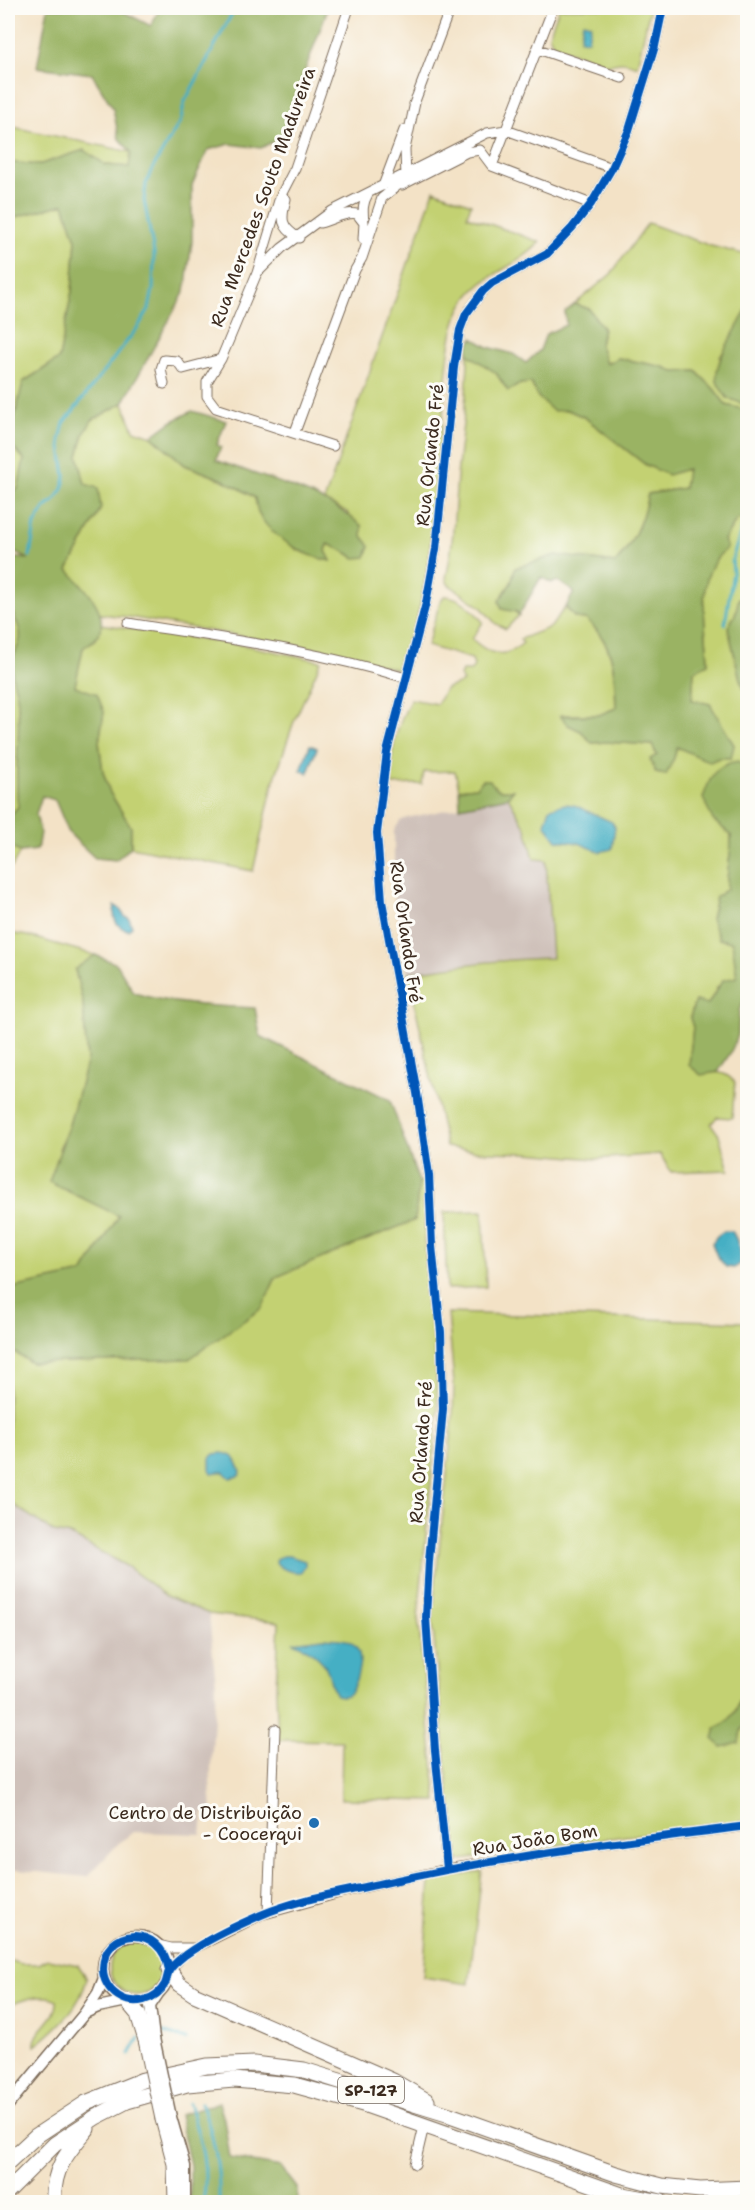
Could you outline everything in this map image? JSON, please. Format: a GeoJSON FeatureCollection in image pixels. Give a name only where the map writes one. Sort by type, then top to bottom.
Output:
{"type":"FeatureCollection","features":[{"type":"Feature","properties":{"kind":"highway"},"geometry":{"type":"LineString","coordinates":[[169,1971],[179,1984],[194,1994],[393,2081],[450,2115]]}},
{"type":"Feature","properties":{"kind":"highway"},"geometry":{"type":"LineString","coordinates":[[127,2001],[151,2035],[175,2164],[176,2202]]}},
{"type":"Feature","properties":{"kind":"highway","name":"SP-127"},"geometry":{"type":"LineString","coordinates":[[8,2162],[36,2136],[86,2103],[143,2080],[207,2066],[254,2064],[304,2070],[450,2115],[616,2174],[662,2186],[700,2190],[747,2188]]}},
{"type":"Feature","properties":{"kind":"highway","name":"SP-127"},"geometry":{"type":"LineString","coordinates":[[8,2191],[55,2144],[96,2117],[127,2101],[187,2084],[234,2080],[294,2085],[363,2104],[622,2195],[661,2202]]}},
{"type":"Feature","properties":{"kind":"highway"},"geometry":{"type":"LineString","coordinates":[[54,2202],[53,2187],[57,2170],[96,2117]]}},
{"type":"Feature","properties":{"kind":"street","name":"Rua Mercedes Souto Madureira"},"geometry":{"type":"LineString","coordinates":[[295,432],[216,408],[207,396],[207,382],[221,359],[257,273],[280,197],[295,168],[349,8]]}},
{"type":"Feature","properties":{"kind":"street"},"geometry":{"type":"LineString","coordinates":[[383,186],[450,8]]}},
{"type":"Feature","properties":{"kind":"street"},"geometry":{"type":"LineString","coordinates":[[492,166],[553,8]]}},
{"type":"Feature","properties":{"kind":"street","name":"Rua Orlando Fré"},"geometry":{"type":"LineString","coordinates":[[447,1869],[435,1750],[426,1617],[442,1409],[441,1332],[432,1246],[429,1175],[417,1093],[382,901],[377,832],[387,752],[426,603],[436,549],[454,368],[460,330],[466,314],[483,291],[492,283],[548,254],[591,204],[612,168],[629,130],[642,91],[663,8]]}},
{"type":"Feature","properties":{"kind":"street"},"geometry":{"type":"LineString","coordinates":[[538,49],[622,78]]}},
{"type":"Feature","properties":{"kind":"street"},"geometry":{"type":"LineString","coordinates":[[398,188],[406,179],[407,174],[406,142],[416,98]]}},
{"type":"Feature","properties":{"kind":"street"},"geometry":{"type":"LineString","coordinates":[[257,273],[282,248],[299,238],[332,211],[487,134],[506,130],[612,168]]}},
{"type":"Feature","properties":{"kind":"street"},"geometry":{"type":"LineString","coordinates":[[355,270],[362,258],[382,198],[467,152],[480,150],[492,166],[591,204]]}},
{"type":"Feature","properties":{"kind":"street"},"geometry":{"type":"LineString","coordinates":[[405,156],[411,164],[427,164]]}},
{"type":"Feature","properties":{"kind":"street"},"geometry":{"type":"LineString","coordinates":[[295,168],[282,218],[290,232],[299,238]]}},
{"type":"Feature","properties":{"kind":"street"},"geometry":{"type":"LineString","coordinates":[[333,446],[295,432],[355,270],[364,236],[363,210],[368,194]]}},
{"type":"Feature","properties":{"kind":"street"},"geometry":{"type":"LineString","coordinates":[[315,224],[352,213],[362,218],[364,223]]}},
{"type":"Feature","properties":{"kind":"street"},"geometry":{"type":"LineString","coordinates":[[164,384],[161,369],[164,360],[177,361],[183,369],[221,359]]}},
{"type":"Feature","properties":{"kind":"street"},"geometry":{"type":"LineString","coordinates":[[128,623],[324,656],[363,664],[406,678]]}},
{"type":"Feature","properties":{"kind":"street"},"geometry":{"type":"LineString","coordinates":[[268,1912],[275,1729]]}},
{"type":"Feature","properties":{"kind":"street","name":"Rua João Bom"},"geometry":{"type":"LineString","coordinates":[[195,1948],[268,1912],[447,1869],[584,1847],[747,1826]]}},
{"type":"Feature","properties":{"kind":"street"},"geometry":{"type":"LineString","coordinates":[[8,2105],[99,1993],[104,1978],[103,1970],[107,1953],[120,1941],[139,1936],[171,1948],[195,1948]]}},
{"type":"Feature","properties":{"kind":"street"},"geometry":{"type":"LineString","coordinates":[[158,1945],[167,1959],[169,1971]]}},
{"type":"Feature","properties":{"kind":"street"},"geometry":{"type":"LineString","coordinates":[[151,2035],[150,2006],[165,1983],[169,1971],[182,1957],[195,1948]]}},
{"type":"Feature","properties":{"kind":"street"},"geometry":{"type":"LineString","coordinates":[[104,1978],[116,1995],[127,2001]]}},
{"type":"Feature","properties":{"kind":"street"},"geometry":{"type":"LineString","coordinates":[[84,2014],[98,2007],[146,2000],[160,1991]]}},
{"type":"Feature","properties":{"kind":"street"},"geometry":{"type":"LineString","coordinates":[[167,2118],[185,2166],[185,2202]]}},
{"type":"Feature","properties":{"kind":"street"},"geometry":{"type":"LineString","coordinates":[[415,2164],[424,2126]]}},
{"type":"Feature","properties":{"kind":"shaded area"},"geometry":{"type":"Polygon","coordinates":[[[508,797],[526,828],[534,858],[546,859],[552,958],[507,959],[408,973],[400,938],[397,907],[394,902],[394,831],[400,821],[407,818],[508,797]]]}},
{"type":"Feature","properties":{"kind":"shaded area"},"geometry":{"type":"Polygon","coordinates":[[[8,1501],[54,1532],[70,1534],[128,1567],[166,1596],[209,1614],[216,1685],[210,1783],[212,1810],[204,1811],[201,1834],[133,1832],[118,1844],[87,1877],[8,1869],[8,1501]]]}},
{"type":"Feature","properties":{"kind":"green space"},"geometry":{"type":"Polygon","coordinates":[[[48,8],[116,8],[151,26],[160,8],[328,8],[280,138],[261,148],[230,144],[208,150],[192,185],[192,242],[185,291],[123,403],[92,420],[84,434],[78,456],[85,484],[98,488],[101,508],[68,570],[95,602],[101,621],[100,630],[95,639],[83,648],[75,686],[97,694],[104,712],[99,742],[103,772],[110,793],[131,827],[131,847],[116,860],[95,858],[69,833],[55,800],[42,796],[36,814],[40,832],[37,850],[20,852],[8,846],[8,818],[18,807],[18,709],[12,663],[19,645],[20,632],[11,611],[8,611],[8,557],[29,559],[8,550],[8,493],[18,489],[24,459],[11,445],[23,382],[59,359],[72,291],[76,240],[64,204],[8,219],[8,162],[38,165],[84,150],[106,165],[129,167],[131,152],[119,139],[113,108],[92,74],[37,67],[48,8]]]}},
{"type":"Feature","properties":{"kind":"green space"},"geometry":{"type":"Polygon","coordinates":[[[559,8],[650,8],[637,66],[622,62],[608,65],[554,46],[549,35],[559,8]]]}},
{"type":"Feature","properties":{"kind":"green space"},"geometry":{"type":"Polygon","coordinates":[[[8,126],[131,152],[130,167],[106,165],[84,150],[38,165],[8,162],[8,126]]]}},
{"type":"Feature","properties":{"kind":"green space"},"geometry":{"type":"Polygon","coordinates":[[[434,190],[471,204],[467,216],[540,242],[521,259],[478,286],[461,308],[453,329],[447,367],[429,558],[420,607],[403,671],[323,650],[99,614],[96,606],[68,570],[101,508],[85,484],[78,456],[84,434],[92,420],[123,403],[134,430],[152,436],[185,465],[221,479],[255,498],[259,515],[297,550],[331,561],[326,551],[328,544],[355,558],[362,536],[347,512],[324,501],[434,190]]]}},
{"type":"Feature","properties":{"kind":"green space"},"geometry":{"type":"Polygon","coordinates":[[[65,204],[76,240],[72,291],[59,359],[23,382],[12,445],[24,459],[18,489],[8,493],[8,219],[65,204]]]}},
{"type":"Feature","properties":{"kind":"green space"},"geometry":{"type":"Polygon","coordinates":[[[648,223],[711,246],[747,255],[747,309],[737,331],[720,357],[727,398],[747,405],[747,411],[726,405],[696,371],[674,372],[664,367],[619,358],[606,364],[600,345],[603,328],[589,309],[575,304],[611,274],[648,223]]]}},
{"type":"Feature","properties":{"kind":"green space"},"geometry":{"type":"Polygon","coordinates":[[[575,304],[589,309],[603,328],[600,345],[606,364],[618,358],[664,367],[674,372],[696,371],[726,405],[747,410],[747,520],[737,519],[724,540],[727,548],[716,559],[709,572],[704,602],[708,664],[694,671],[692,700],[710,704],[734,745],[731,758],[719,758],[710,762],[677,747],[666,775],[656,773],[650,759],[657,755],[652,745],[592,743],[581,731],[568,725],[560,716],[599,715],[616,708],[614,671],[608,649],[596,629],[586,619],[575,618],[566,607],[574,592],[558,581],[552,583],[541,577],[519,615],[517,612],[502,609],[499,601],[511,583],[515,568],[556,555],[615,563],[637,530],[648,494],[684,488],[687,469],[668,475],[646,465],[584,417],[568,410],[553,411],[538,397],[531,383],[520,384],[508,391],[496,373],[468,354],[468,345],[473,338],[488,347],[513,354],[526,363],[540,350],[546,334],[566,325],[565,312],[575,304]]]}},
{"type":"Feature","properties":{"kind":"green space"},"geometry":{"type":"Polygon","coordinates":[[[747,308],[748,405],[727,398],[718,383],[717,373],[723,354],[747,308]]]}},
{"type":"Feature","properties":{"kind":"green space"},"geometry":{"type":"Polygon","coordinates":[[[468,354],[496,373],[508,391],[520,384],[531,383],[538,397],[584,417],[646,465],[688,469],[684,488],[648,494],[637,531],[615,563],[556,555],[515,568],[511,583],[499,601],[519,615],[506,629],[496,624],[481,607],[448,584],[446,578],[466,400],[468,354]]]}},
{"type":"Feature","properties":{"kind":"green space"},"geometry":{"type":"Polygon","coordinates":[[[192,411],[226,421],[217,445],[221,447],[216,460],[293,487],[347,514],[362,526],[362,536],[370,546],[366,557],[355,558],[328,544],[326,551],[331,561],[312,556],[291,546],[273,532],[260,516],[255,498],[221,479],[185,465],[152,436],[171,422],[192,411]]]}},
{"type":"Feature","properties":{"kind":"green space"},"geometry":{"type":"Polygon","coordinates":[[[737,519],[747,520],[747,602],[739,599],[735,615],[728,627],[740,679],[747,694],[747,772],[744,769],[713,820],[731,835],[727,890],[737,978],[718,986],[708,1005],[695,1001],[690,1018],[693,1027],[689,1065],[700,1074],[719,1073],[727,1075],[735,1082],[732,1118],[717,1117],[711,1124],[719,1135],[729,1170],[671,1172],[660,1154],[596,1159],[485,1152],[446,1147],[408,973],[480,963],[552,958],[546,860],[534,859],[526,828],[508,797],[512,790],[501,791],[483,780],[477,787],[459,789],[455,771],[424,772],[422,784],[390,785],[395,741],[411,699],[437,704],[445,689],[463,682],[460,676],[462,671],[471,671],[474,666],[472,659],[427,646],[440,602],[444,596],[456,598],[471,608],[483,622],[472,639],[484,649],[497,653],[509,652],[523,643],[520,639],[551,627],[565,607],[575,618],[586,619],[603,639],[612,660],[616,708],[599,715],[561,715],[568,725],[581,731],[592,743],[652,745],[657,756],[651,760],[656,773],[665,775],[677,747],[692,753],[734,745],[710,705],[692,700],[694,671],[708,663],[704,617],[705,587],[715,559],[726,548],[724,540],[737,519]]]}},
{"type":"Feature","properties":{"kind":"green space"},"geometry":{"type":"Polygon","coordinates":[[[739,598],[747,602],[747,694],[740,679],[728,627],[735,615],[739,598]]]}},
{"type":"Feature","properties":{"kind":"green space"},"geometry":{"type":"Polygon","coordinates":[[[8,611],[11,611],[17,623],[20,639],[12,663],[18,709],[18,807],[8,818],[8,611]]]}},
{"type":"Feature","properties":{"kind":"green space"},"geometry":{"type":"Polygon","coordinates":[[[100,624],[248,646],[321,661],[293,724],[273,784],[253,871],[131,847],[131,827],[110,793],[103,772],[99,742],[104,712],[74,687],[83,648],[96,638],[100,624]]]}},
{"type":"Feature","properties":{"kind":"green space"},"geometry":{"type":"Polygon","coordinates":[[[738,761],[748,772],[747,994],[739,1011],[738,1035],[731,1052],[718,1072],[701,1075],[689,1065],[693,1027],[690,1018],[695,1001],[708,1004],[723,980],[737,977],[732,942],[719,939],[711,919],[716,897],[727,889],[731,835],[713,820],[703,798],[714,773],[723,766],[738,761]]]}},
{"type":"Feature","properties":{"kind":"green space"},"geometry":{"type":"Polygon","coordinates":[[[483,780],[490,780],[499,790],[513,790],[508,797],[460,807],[459,789],[476,787],[483,780]]]}},
{"type":"Feature","properties":{"kind":"green space"},"geometry":{"type":"Polygon","coordinates":[[[8,846],[20,852],[8,870],[8,846]]]}},
{"type":"Feature","properties":{"kind":"green space"},"geometry":{"type":"Polygon","coordinates":[[[8,933],[28,936],[95,955],[75,970],[83,1003],[87,1060],[69,1125],[59,1149],[119,1216],[83,1273],[8,1289],[8,933]]]}},
{"type":"Feature","properties":{"kind":"green space"},"geometry":{"type":"Polygon","coordinates":[[[95,955],[117,964],[134,993],[209,1006],[255,1008],[260,1036],[390,1100],[419,1182],[415,1220],[276,1277],[262,1308],[189,1359],[31,1363],[8,1348],[8,1289],[83,1273],[119,1216],[49,1182],[69,1125],[87,1060],[83,1003],[75,969],[95,955]]]}},
{"type":"Feature","properties":{"kind":"green space"},"geometry":{"type":"Polygon","coordinates":[[[419,1182],[425,1182],[427,1221],[424,1240],[435,1328],[438,1409],[418,1618],[437,1801],[341,1799],[342,1741],[278,1740],[276,1690],[279,1622],[209,1614],[166,1596],[128,1567],[70,1535],[54,1532],[8,1501],[8,1348],[31,1363],[262,1308],[276,1277],[415,1220],[419,1182]]]}},
{"type":"Feature","properties":{"kind":"green space"},"geometry":{"type":"Polygon","coordinates":[[[483,1211],[486,1287],[447,1289],[444,1212],[483,1211]]]}},
{"type":"Feature","properties":{"kind":"green space"},"geometry":{"type":"Polygon","coordinates":[[[448,1313],[747,1322],[747,1682],[733,1715],[716,1728],[741,1731],[747,1720],[747,1821],[587,1841],[455,1861],[432,1617],[453,1418],[454,1384],[448,1313]]]}},
{"type":"Feature","properties":{"kind":"green space"},"geometry":{"type":"Polygon","coordinates":[[[747,1682],[747,1720],[741,1731],[739,1743],[722,1747],[713,1739],[716,1728],[733,1715],[747,1682]]]}},
{"type":"Feature","properties":{"kind":"green space"},"geometry":{"type":"Polygon","coordinates":[[[482,1871],[469,1984],[423,1977],[430,1882],[482,1871]]]}},
{"type":"Feature","properties":{"kind":"green space"},"geometry":{"type":"Polygon","coordinates":[[[132,1941],[142,1941],[152,1945],[160,1953],[164,1968],[160,1983],[152,1991],[142,1995],[132,1995],[122,1991],[114,1983],[110,1973],[110,1963],[114,1953],[122,1945],[132,1941]]]}},
{"type":"Feature","properties":{"kind":"green space"},"geometry":{"type":"Polygon","coordinates":[[[8,1954],[9,1960],[21,1964],[39,1964],[48,1959],[78,1965],[87,1978],[74,2007],[52,2032],[35,2046],[35,2040],[57,2007],[57,2000],[39,1997],[8,2006],[8,1954]]]}},
{"type":"Feature","properties":{"kind":"green space"},"geometry":{"type":"Polygon","coordinates":[[[219,2103],[230,2158],[281,2167],[297,2188],[297,2202],[190,2202],[190,2165],[179,2115],[219,2103]]]}},
{"type":"Feature","properties":{"kind":"water"},"geometry":{"type":"Polygon","coordinates":[[[583,22],[591,24],[588,40],[580,39],[583,22]]]}},
{"type":"Feature","properties":{"kind":"water"},"geometry":{"type":"Polygon","coordinates":[[[310,745],[317,748],[308,773],[301,770],[310,745]]]}},
{"type":"Feature","properties":{"kind":"water"},"geometry":{"type":"Polygon","coordinates":[[[565,804],[574,805],[612,822],[615,827],[612,849],[600,852],[579,843],[557,840],[545,824],[550,808],[565,804]]]}},
{"type":"Feature","properties":{"kind":"water"},"geometry":{"type":"Polygon","coordinates":[[[115,906],[125,917],[129,918],[132,927],[128,930],[120,927],[116,922],[115,906]]]}},
{"type":"Feature","properties":{"kind":"water"},"geometry":{"type":"Polygon","coordinates":[[[724,1231],[732,1231],[739,1247],[740,1264],[734,1268],[726,1267],[717,1256],[712,1243],[724,1231]]]}},
{"type":"Feature","properties":{"kind":"water"},"geometry":{"type":"Polygon","coordinates":[[[221,1453],[234,1458],[241,1472],[239,1476],[230,1478],[222,1472],[212,1473],[210,1458],[214,1454],[221,1453]]]}},
{"type":"Feature","properties":{"kind":"water"},"geometry":{"type":"Polygon","coordinates":[[[283,1556],[305,1561],[305,1566],[301,1572],[284,1569],[276,1563],[277,1558],[283,1556]]]}},
{"type":"Feature","properties":{"kind":"water"},"geometry":{"type":"Polygon","coordinates":[[[323,1638],[348,1641],[357,1648],[360,1664],[351,1692],[347,1695],[336,1695],[322,1662],[308,1650],[293,1642],[323,1638]]]}},
{"type":"Feature","properties":{"kind":"waterway"},"geometry":{"type":"LineString","coordinates":[[30,556],[35,524],[45,508],[63,489],[65,476],[60,440],[64,423],[138,327],[149,309],[153,289],[154,253],[144,200],[146,184],[151,171],[181,120],[184,103],[235,8]]}},
{"type":"Feature","properties":{"kind":"waterway"},"geometry":{"type":"LineString","coordinates":[[725,624],[733,572],[732,560],[744,522],[748,520]]}},
{"type":"Feature","properties":{"kind":"waterway"},"geometry":{"type":"LineString","coordinates":[[159,2031],[186,2039]]}},
{"type":"Feature","properties":{"kind":"waterway"},"geometry":{"type":"LineString","coordinates":[[130,2054],[139,2038]]}},
{"type":"Feature","properties":{"kind":"waterway"},"geometry":{"type":"LineString","coordinates":[[189,2103],[200,2140],[204,2164],[203,2202]]}},
{"type":"Feature","properties":{"kind":"waterway"},"geometry":{"type":"LineString","coordinates":[[201,2103],[215,2152],[219,2202]]}},
{"type":"Feature","properties":{"kind":"waterway"},"geometry":{"type":"LineString","coordinates":[[60,2201],[67,2202]]}},
{"type":"Feature","properties":{"kind":"cycle path"},"geometry":{"type":"LineString","coordinates":[[447,1869],[435,1750],[426,1617],[443,1409],[441,1332],[432,1246],[429,1175],[417,1093],[382,901],[377,833],[387,752],[426,603],[436,549],[454,367],[460,330],[466,314],[483,291],[492,283],[547,254],[591,204],[612,168],[629,130],[655,46],[663,8]]}},
{"type":"Feature","properties":{"kind":"cycle path"},"geometry":{"type":"LineString","coordinates":[[169,1970],[164,1954],[155,1944],[145,1938],[133,1936],[112,1945],[106,1955],[103,1973],[105,1981],[115,1994],[130,2001],[144,2000],[161,1990],[172,1967],[194,1949],[261,1915],[306,1900],[429,1873],[520,1857],[748,1826]]}},
{"type":"Feature","properties":{"kind":"place","name":"Centro de Distribuição - Coocerqui"},"geometry":{"type":"Point","coordinates":[314,1823]}}]}
